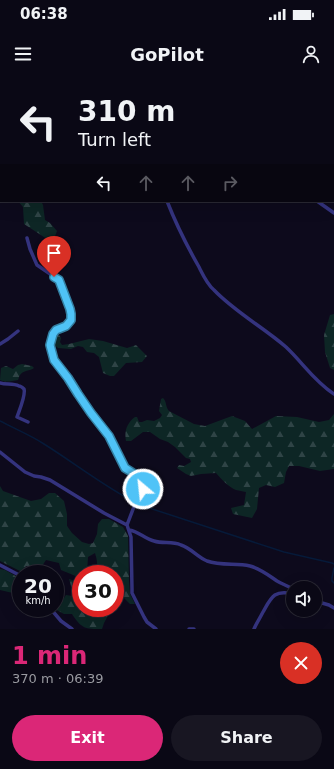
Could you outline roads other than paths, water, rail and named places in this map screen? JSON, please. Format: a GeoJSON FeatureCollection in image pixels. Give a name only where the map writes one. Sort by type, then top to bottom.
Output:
{"type":"FeatureCollection","features":[{"type":"Feature","properties":{"kind":"street"},"geometry":{"type":"LineString","coordinates":[[167,202],[191,254],[212,289],[286,348],[325,388],[334,394]]}},
{"type":"Feature","properties":{"kind":"street"},"geometry":{"type":"LineString","coordinates":[[318,202],[334,213]]}},
{"type":"Feature","properties":{"kind":"street"},"geometry":{"type":"LineString","coordinates":[[28,238],[30,249],[37,265],[59,280],[70,309],[71,320],[66,326],[56,330],[51,340],[50,345],[54,360],[109,436],[125,468],[142,477],[144,480],[145,485],[136,502],[127,525]]}},
{"type":"Feature","properties":{"kind":"street"},"geometry":{"type":"LineString","coordinates":[[0,344],[18,330]]}},
{"type":"Feature","properties":{"kind":"street"},"geometry":{"type":"LineString","coordinates":[[0,385],[16,385],[23,388],[24,396],[17,417],[28,422]]}},
{"type":"Feature","properties":{"kind":"street"},"geometry":{"type":"LineString","coordinates":[[0,452],[25,472],[50,480],[104,513],[127,525],[131,537],[132,593],[144,618],[156,629]]}},
{"type":"Feature","properties":{"kind":"street"},"geometry":{"type":"LineString","coordinates":[[129,530],[153,541],[182,545],[210,562],[255,568],[266,572],[277,581],[286,586]]}},
{"type":"Feature","properties":{"kind":"street"},"geometry":{"type":"LineString","coordinates":[[0,565],[12,571]]}},
{"type":"Feature","properties":{"kind":"street"},"geometry":{"type":"LineString","coordinates":[[254,629],[258,619],[271,598],[276,594],[286,593]]}},
{"type":"Feature","properties":{"kind":"street"},"geometry":{"type":"LineString","coordinates":[[322,603],[334,608]]}},
{"type":"Feature","properties":{"kind":"street"},"geometry":{"type":"LineString","coordinates":[[58,617],[72,629]]}},
{"type":"Feature","properties":{"kind":"street"},"geometry":{"type":"LineString","coordinates":[[189,629],[194,629]]}},
{"type":"Feature","properties":{"kind":"waterway"},"geometry":{"type":"LineString","coordinates":[[0,421],[39,441],[103,484],[140,505],[284,552],[334,564]]}},
{"type":"Feature","properties":{"kind":"waterway"},"geometry":{"type":"LineString","coordinates":[[334,568],[332,578],[334,583]]}}]}
